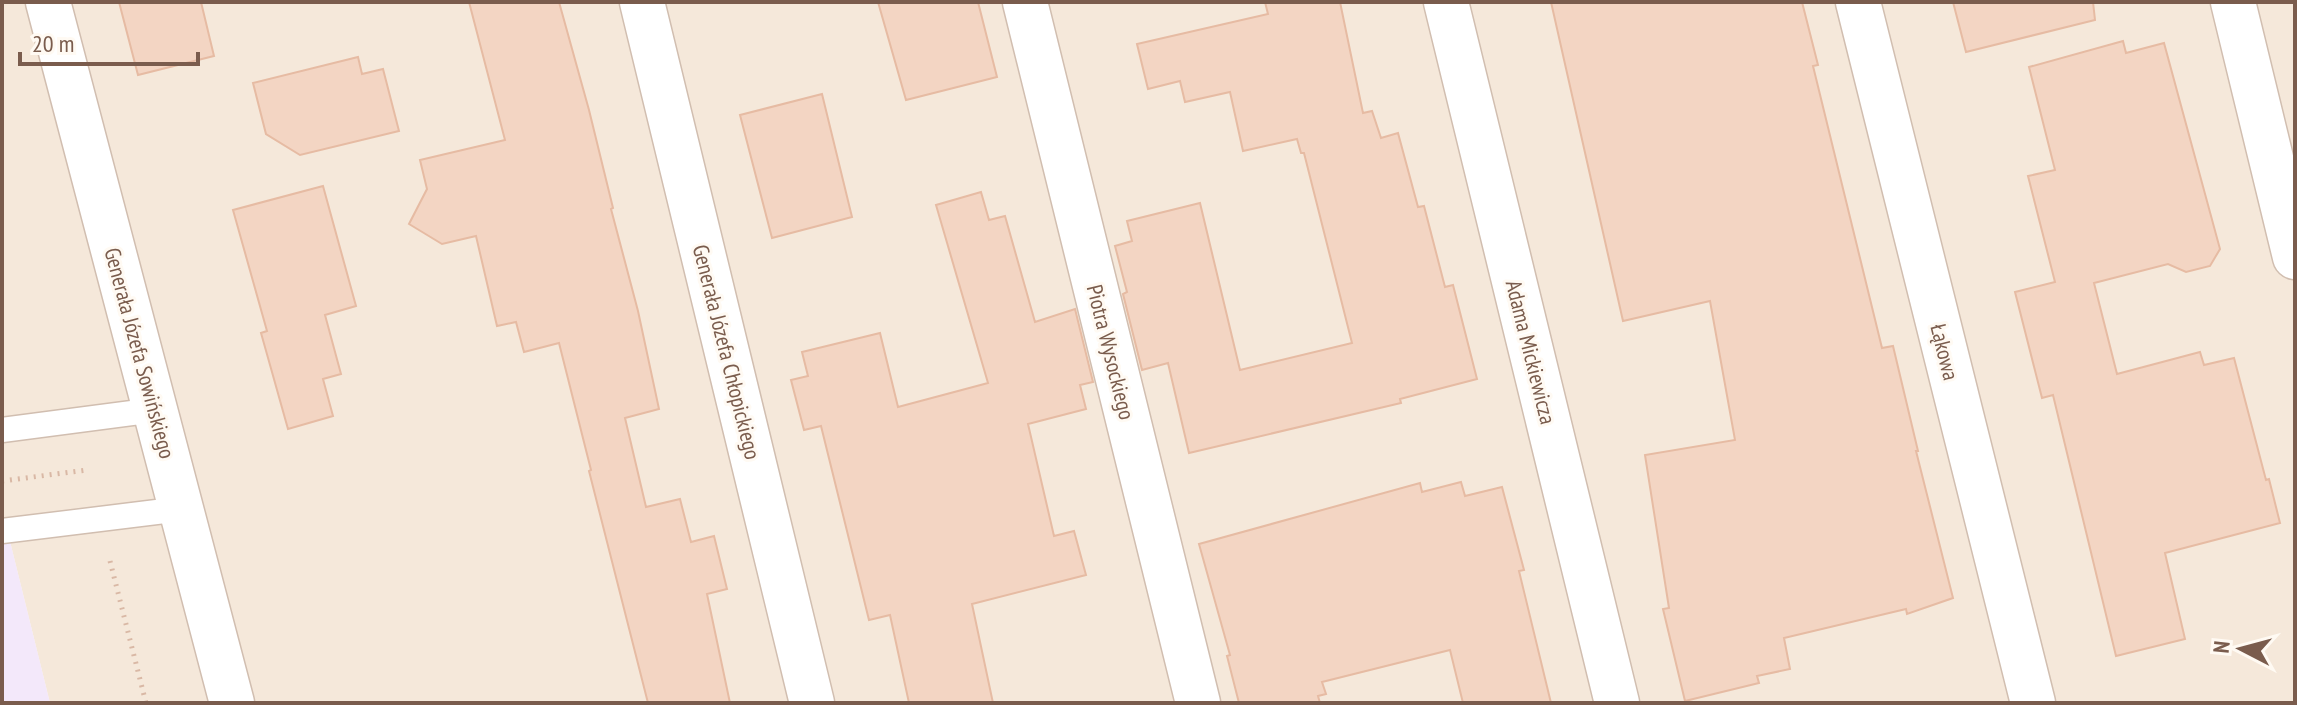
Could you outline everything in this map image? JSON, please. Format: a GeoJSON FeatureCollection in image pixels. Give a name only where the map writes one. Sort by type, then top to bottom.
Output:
{"type":"FeatureCollection","features":[{"type":"Feature","properties":{"kind":"street","name":"Generała Józefa Sowińskiego"},"geometry":{"type":"LineString","coordinates":[[48,2],[232,703]]}},
{"type":"Feature","properties":{"kind":"street","name":"Generała Józefa Chłopickiego"},"geometry":{"type":"LineString","coordinates":[[642,2],[812,703]]}},
{"type":"Feature","properties":{"kind":"street","name":"Piotra Wysockiego"},"geometry":{"type":"LineString","coordinates":[[1025,2],[1198,703]]}},
{"type":"Feature","properties":{"kind":"street","name":"Adama Mickiewicza"},"geometry":{"type":"LineString","coordinates":[[1446,2],[1617,703]]}},
{"type":"Feature","properties":{"kind":"street","name":"Łąkowa"},"geometry":{"type":"LineString","coordinates":[[1858,2],[2033,703]]}},
{"type":"Feature","properties":{"kind":"street"},"geometry":{"type":"LineString","coordinates":[[2233,2],[2295,257]]}},
{"type":"Feature","properties":{"kind":"lane"},"geometry":{"type":"LineString","coordinates":[[2,430],[155,410]]}},
{"type":"Feature","properties":{"kind":"lane"},"geometry":{"type":"LineString","coordinates":[[2,531],[181,509]]}},
{"type":"Feature","properties":{"kind":"path"},"geometry":{"type":"LineString","coordinates":[[2,481],[87,470]]}},
{"type":"Feature","properties":{"kind":"shaded area"},"geometry":{"type":"Polygon","coordinates":[[[2,2],[1017,2],[1190,703],[50,703],[2,509],[2,2]]]}},
{"type":"Feature","properties":{"kind":"shaded area"},"geometry":{"type":"Polygon","coordinates":[[[1032,2],[1847,2],[2023,703],[1206,703],[1032,2]]]}},
{"type":"Feature","properties":{"kind":"shaded area"},"geometry":{"type":"Polygon","coordinates":[[[1864,2],[2295,2],[2295,703],[2039,703],[1864,2]]]}},
{"type":"Feature","properties":{"kind":"shaded area"},"geometry":{"type":"Polygon","coordinates":[[[2,509],[50,703],[2,703],[2,509]]]}},
{"type":"Feature","properties":{"kind":"building"},"geometry":{"type":"Polygon","coordinates":[[[119,2],[201,2],[214,56],[138,75],[119,2]]]}},
{"type":"Feature","properties":{"kind":"building"},"geometry":{"type":"Polygon","coordinates":[[[469,2],[559,2],[589,110],[659,409],[625,418],[646,507],[680,499],[691,542],[714,536],[727,589],[707,594],[730,703],[648,703],[559,343],[524,352],[516,322],[497,326],[476,236],[442,244],[409,224],[427,189],[420,160],[505,140],[469,2]]]}},
{"type":"Feature","properties":{"kind":"building"},"geometry":{"type":"Polygon","coordinates":[[[878,2],[978,2],[997,77],[906,100],[878,2]]]}},
{"type":"Feature","properties":{"kind":"building"},"geometry":{"type":"Polygon","coordinates":[[[1265,2],[1340,2],[1363,113],[1372,111],[1381,138],[1398,133],[1418,207],[1424,206],[1445,287],[1453,285],[1477,379],[1400,399],[1401,403],[1189,453],[1168,363],[1142,370],[1115,246],[1132,241],[1127,221],[1200,203],[1240,370],[1352,343],[1304,153],[1301,153],[1297,139],[1243,151],[1230,92],[1185,102],[1180,81],[1148,89],[1137,44],[1268,14],[1265,2]]]}},
{"type":"Feature","properties":{"kind":"building"},"geometry":{"type":"Polygon","coordinates":[[[1551,2],[1802,2],[1818,65],[1813,66],[1882,348],[1893,346],[1953,598],[1907,614],[1906,609],[1784,638],[1790,669],[1757,676],[1759,683],[1685,701],[1663,609],[1669,608],[1645,455],[1735,440],[1710,301],[1623,321],[1551,2]]]}},
{"type":"Feature","properties":{"kind":"building"},"geometry":{"type":"Polygon","coordinates":[[[1953,2],[2093,2],[2095,20],[1966,52],[1953,2]]]}},
{"type":"Feature","properties":{"kind":"building"},"geometry":{"type":"Polygon","coordinates":[[[2123,41],[2126,53],[2164,43],[2220,249],[2210,266],[2186,272],[2168,264],[2094,283],[2117,374],[2200,352],[2204,365],[2234,358],[2280,523],[2165,553],[2185,639],[2116,656],[2053,395],[2042,398],[2015,292],[2055,282],[2028,176],[2055,170],[2029,67],[2123,41]]]}},
{"type":"Feature","properties":{"kind":"building"},"geometry":{"type":"Polygon","coordinates":[[[358,57],[362,74],[383,69],[399,131],[300,155],[266,134],[253,83],[358,57]]]}},
{"type":"Feature","properties":{"kind":"building"},"geometry":{"type":"Polygon","coordinates":[[[822,94],[852,217],[772,238],[740,115],[822,94]]]}},
{"type":"Feature","properties":{"kind":"building"},"geometry":{"type":"Polygon","coordinates":[[[323,186],[356,306],[325,315],[341,374],[323,379],[333,416],[288,429],[261,333],[267,331],[233,210],[323,186]]]}},
{"type":"Feature","properties":{"kind":"building"},"geometry":{"type":"Polygon","coordinates":[[[981,192],[989,220],[1005,216],[1035,322],[1075,309],[1093,382],[1080,385],[1086,409],[1028,424],[1054,536],[1074,531],[1086,575],[972,604],[993,703],[909,703],[890,615],[869,620],[821,426],[804,430],[791,380],[808,376],[802,352],[880,333],[898,407],[988,383],[936,205],[981,192]]]}},
{"type":"Feature","properties":{"kind":"building"},"geometry":{"type":"Polygon","coordinates":[[[1461,482],[1465,496],[1502,487],[1524,570],[1519,571],[1551,703],[1463,703],[1450,650],[1322,682],[1326,694],[1318,696],[1320,703],[1239,703],[1227,656],[1230,655],[1199,544],[1420,483],[1422,492],[1461,482]]]}}]}
